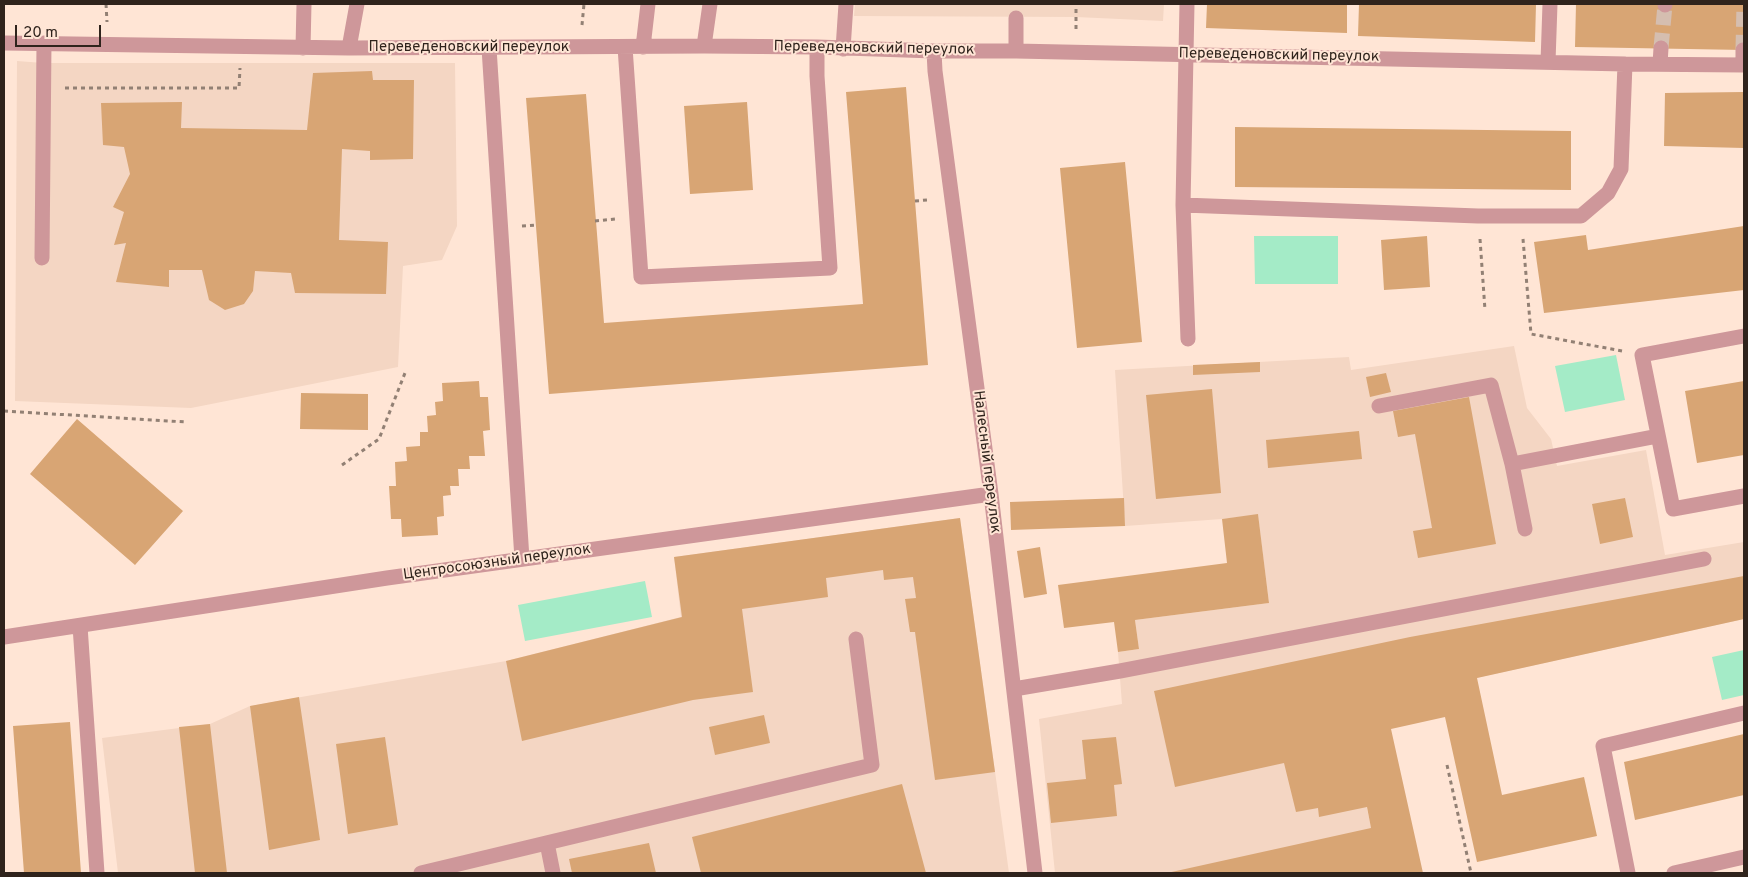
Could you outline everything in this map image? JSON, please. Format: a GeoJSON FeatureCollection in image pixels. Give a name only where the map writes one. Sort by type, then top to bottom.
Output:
{"type":"FeatureCollection","features":[{"type":"Feature","properties":{"kind":"street"},"geometry":{"type":"LineString","coordinates":[[303,48],[304,4]]}},
{"type":"Feature","properties":{"kind":"street"},"geometry":{"type":"LineString","coordinates":[[349,48],[358,4]]}},
{"type":"Feature","properties":{"kind":"street"},"geometry":{"type":"LineString","coordinates":[[643,47],[648,4]]}},
{"type":"Feature","properties":{"kind":"street"},"geometry":{"type":"LineString","coordinates":[[704,46],[710,4]]}},
{"type":"Feature","properties":{"kind":"street"},"geometry":{"type":"LineString","coordinates":[[843,49],[846,4]]}},
{"type":"Feature","properties":{"kind":"street"},"geometry":{"type":"LineString","coordinates":[[1187,4],[1183,205],[1188,339]]}},
{"type":"Feature","properties":{"kind":"street"},"geometry":{"type":"LineString","coordinates":[[1548,62],[1550,4]]}},
{"type":"Feature","properties":{"kind":"street"},"geometry":{"type":"LineString","coordinates":[[1016,18],[1016,51]]}},
{"type":"Feature","properties":{"kind":"street","name":"Переведеновский переулок"},"geometry":{"type":"LineString","coordinates":[[4,43],[303,48],[817,47],[934,51],[1186,54],[1625,64],[1743,60]]}},
{"type":"Feature","properties":{"kind":"street"},"geometry":{"type":"LineString","coordinates":[[42,258],[44,43]]}},
{"type":"Feature","properties":{"kind":"street"},"geometry":{"type":"LineString","coordinates":[[625,47],[641,278],[830,268],[817,76],[817,47]]}},
{"type":"Feature","properties":{"kind":"street"},"geometry":{"type":"LineString","coordinates":[[489,48],[522,559]]}},
{"type":"Feature","properties":{"kind":"street"},"geometry":{"type":"LineString","coordinates":[[1660,64],[1661,48]]}},
{"type":"Feature","properties":{"kind":"street","name":"Налесный переулок"},"geometry":{"type":"LineString","coordinates":[[934,51],[935,71],[991,494],[1035,873]]}},
{"type":"Feature","properties":{"kind":"street"},"geometry":{"type":"LineString","coordinates":[[1183,205],[1478,216],[1582,216],[1608,193],[1621,169],[1625,64]]}},
{"type":"Feature","properties":{"kind":"street"},"geometry":{"type":"LineString","coordinates":[[1744,336],[1642,355],[1673,509],[1744,496]]}},
{"type":"Feature","properties":{"kind":"street"},"geometry":{"type":"LineString","coordinates":[[1379,406],[1491,385],[1512,464],[1525,529]]}},
{"type":"Feature","properties":{"kind":"street"},"geometry":{"type":"LineString","coordinates":[[1512,464],[1658,436]]}},
{"type":"Feature","properties":{"kind":"street","name":"Центросоюзный переулок"},"geometry":{"type":"LineString","coordinates":[[4,637],[522,559],[991,494]]}},
{"type":"Feature","properties":{"kind":"street"},"geometry":{"type":"LineString","coordinates":[[1014,689],[1120,671],[1704,559]]}},
{"type":"Feature","properties":{"kind":"street"},"geometry":{"type":"LineString","coordinates":[[80,626],[97,873]]}},
{"type":"Feature","properties":{"kind":"street"},"geometry":{"type":"LineString","coordinates":[[421,873],[872,765],[856,639]]}},
{"type":"Feature","properties":{"kind":"street"},"geometry":{"type":"LineString","coordinates":[[1628,873],[1603,746],[1744,713]]}},
{"type":"Feature","properties":{"kind":"street"},"geometry":{"type":"LineString","coordinates":[[547,843],[554,873]]}},
{"type":"Feature","properties":{"kind":"street"},"geometry":{"type":"LineString","coordinates":[[1674,873],[1744,857]]}},
{"type":"Feature","properties":{"kind":"path"},"geometry":{"type":"LineString","coordinates":[[106,4],[107,22]]}},
{"type":"Feature","properties":{"kind":"path"},"geometry":{"type":"LineString","coordinates":[[583,16],[584,4]]}},
{"type":"Feature","properties":{"kind":"path"},"geometry":{"type":"LineString","coordinates":[[1076,4],[1076,32]]}},
{"type":"Feature","properties":{"kind":"path"},"geometry":{"type":"LineString","coordinates":[[45,88],[239,88],[240,63]]}},
{"type":"Feature","properties":{"kind":"path"},"geometry":{"type":"LineString","coordinates":[[915,201],[927,200]]}},
{"type":"Feature","properties":{"kind":"path"},"geometry":{"type":"LineString","coordinates":[[1478,216],[1485,310]]}},
{"type":"Feature","properties":{"kind":"path"},"geometry":{"type":"LineString","coordinates":[[1521,217],[1531,334],[1642,355]]}},
{"type":"Feature","properties":{"kind":"path"},"geometry":{"type":"LineString","coordinates":[[342,465],[379,439],[406,373]]}},
{"type":"Feature","properties":{"kind":"path"},"geometry":{"type":"LineString","coordinates":[[4,411],[186,422]]}},
{"type":"Feature","properties":{"kind":"path"},"geometry":{"type":"LineString","coordinates":[[1447,765],[1471,873]]}},
{"type":"Feature","properties":{"kind":"shaded area"},"geometry":{"type":"Polygon","coordinates":[[[855,4],[1164,4],[1163,21],[1076,17],[854,16],[855,4]]]}},
{"type":"Feature","properties":{"kind":"shaded area"},"geometry":{"type":"Polygon","coordinates":[[[17,61],[43,63],[455,63],[457,226],[442,260],[403,266],[398,367],[191,408],[15,401],[17,61]]]}},
{"type":"Feature","properties":{"kind":"shaded area"},"geometry":{"type":"Polygon","coordinates":[[[1514,346],[1527,408],[1551,439],[1557,466],[1646,450],[1665,555],[1744,542],[1744,619],[1345,707],[1381,873],[1055,873],[1039,719],[1122,704],[1118,652],[1139,649],[1135,620],[1269,603],[1258,515],[1125,526],[1115,370],[1349,357],[1351,370],[1514,346]]]}},
{"type":"Feature","properties":{"kind":"shaded area"},"geometry":{"type":"Polygon","coordinates":[[[960,518],[1009,873],[118,873],[102,738],[210,724],[250,706],[506,661],[681,617],[674,557],[960,518]]]}},
{"type":"Feature","properties":{"kind":"green space"},"geometry":{"type":"Polygon","coordinates":[[[1254,236],[1338,236],[1338,284],[1255,284],[1254,236]]]}},
{"type":"Feature","properties":{"kind":"green space"},"geometry":{"type":"Polygon","coordinates":[[[1616,355],[1625,400],[1565,412],[1555,366],[1616,355]]]}},
{"type":"Feature","properties":{"kind":"green space"},"geometry":{"type":"Polygon","coordinates":[[[645,581],[652,617],[525,641],[518,605],[645,581]]]}},
{"type":"Feature","properties":{"kind":"green space"},"geometry":{"type":"Polygon","coordinates":[[[1744,650],[1744,695],[1722,700],[1712,657],[1744,650]]]}},
{"type":"Feature","properties":{"kind":"building"},"geometry":{"type":"Polygon","coordinates":[[[1207,4],[1347,4],[1347,33],[1206,28],[1207,4]]]}},
{"type":"Feature","properties":{"kind":"building"},"geometry":{"type":"Polygon","coordinates":[[[1359,4],[1536,4],[1535,42],[1358,36],[1359,4]]]}},
{"type":"Feature","properties":{"kind":"building"},"geometry":{"type":"Polygon","coordinates":[[[1576,4],[1744,4],[1744,50],[1575,47],[1576,4]]]}},
{"type":"Feature","properties":{"kind":"building"},"geometry":{"type":"Polygon","coordinates":[[[372,71],[373,80],[414,80],[413,159],[370,160],[370,151],[342,149],[339,240],[388,242],[386,294],[295,293],[291,273],[255,271],[253,291],[244,304],[225,310],[209,300],[202,270],[169,270],[169,287],[116,282],[126,243],[114,245],[124,212],[113,207],[130,174],[124,147],[103,145],[101,103],[182,102],[181,128],[307,130],[313,73],[372,71]]]}},
{"type":"Feature","properties":{"kind":"building"},"geometry":{"type":"Polygon","coordinates":[[[906,87],[928,365],[549,394],[526,98],[586,94],[604,323],[863,304],[846,92],[906,87]]]}},
{"type":"Feature","properties":{"kind":"building"},"geometry":{"type":"Polygon","coordinates":[[[1744,92],[1744,148],[1664,146],[1665,93],[1744,92]]]}},
{"type":"Feature","properties":{"kind":"building"},"geometry":{"type":"Polygon","coordinates":[[[747,102],[753,190],[690,194],[684,106],[747,102]]]}},
{"type":"Feature","properties":{"kind":"building"},"geometry":{"type":"Polygon","coordinates":[[[1235,127],[1571,131],[1571,190],[1235,187],[1235,127]]]}},
{"type":"Feature","properties":{"kind":"building"},"geometry":{"type":"Polygon","coordinates":[[[1125,162],[1142,342],[1077,348],[1060,168],[1125,162]]]}},
{"type":"Feature","properties":{"kind":"building"},"geometry":{"type":"Polygon","coordinates":[[[1744,226],[1744,290],[1544,313],[1534,242],[1586,235],[1588,250],[1744,226]]]}},
{"type":"Feature","properties":{"kind":"building"},"geometry":{"type":"Polygon","coordinates":[[[1427,236],[1430,287],[1384,290],[1381,240],[1427,236]]]}},
{"type":"Feature","properties":{"kind":"building"},"geometry":{"type":"Polygon","coordinates":[[[1260,362],[1260,372],[1193,375],[1193,365],[1260,362]]]}},
{"type":"Feature","properties":{"kind":"building"},"geometry":{"type":"Polygon","coordinates":[[[1386,373],[1391,392],[1370,397],[1366,377],[1386,373]]]}},
{"type":"Feature","properties":{"kind":"building"},"geometry":{"type":"Polygon","coordinates":[[[479,381],[480,397],[488,397],[490,430],[483,431],[485,456],[469,456],[470,469],[458,469],[459,486],[450,486],[451,495],[443,496],[444,516],[437,517],[438,535],[402,537],[401,519],[391,519],[389,486],[396,486],[395,462],[407,461],[406,447],[420,446],[420,432],[428,432],[427,416],[436,415],[435,402],[443,401],[442,383],[479,381]]]}},
{"type":"Feature","properties":{"kind":"building"},"geometry":{"type":"Polygon","coordinates":[[[1744,381],[1744,455],[1697,463],[1685,391],[1744,381]]]}},
{"type":"Feature","properties":{"kind":"building"},"geometry":{"type":"Polygon","coordinates":[[[1212,389],[1221,493],[1156,499],[1146,395],[1212,389]]]}},
{"type":"Feature","properties":{"kind":"building"},"geometry":{"type":"Polygon","coordinates":[[[301,393],[368,394],[368,430],[300,429],[301,393]]]}},
{"type":"Feature","properties":{"kind":"building"},"geometry":{"type":"Polygon","coordinates":[[[1469,397],[1496,544],[1418,558],[1413,531],[1432,528],[1415,434],[1398,437],[1393,411],[1469,397]]]}},
{"type":"Feature","properties":{"kind":"building"},"geometry":{"type":"Polygon","coordinates":[[[77,419],[183,511],[135,565],[30,474],[77,419]]]}},
{"type":"Feature","properties":{"kind":"building"},"geometry":{"type":"Polygon","coordinates":[[[1359,431],[1362,459],[1268,468],[1266,440],[1359,431]]]}},
{"type":"Feature","properties":{"kind":"building"},"geometry":{"type":"Polygon","coordinates":[[[1124,498],[1125,526],[1011,530],[1010,502],[1124,498]]]}},
{"type":"Feature","properties":{"kind":"building"},"geometry":{"type":"Polygon","coordinates":[[[1625,498],[1633,537],[1600,544],[1592,504],[1625,498]]]}},
{"type":"Feature","properties":{"kind":"building"},"geometry":{"type":"Polygon","coordinates":[[[1258,514],[1269,603],[1135,620],[1139,649],[1118,652],[1114,622],[1064,628],[1058,585],[1227,563],[1222,519],[1258,514]]]}},
{"type":"Feature","properties":{"kind":"building"},"geometry":{"type":"Polygon","coordinates":[[[960,518],[995,772],[935,780],[915,632],[910,632],[905,599],[916,598],[913,577],[884,580],[883,570],[826,578],[828,597],[742,609],[753,692],[693,700],[522,741],[506,661],[682,617],[674,557],[960,518]]]}},
{"type":"Feature","properties":{"kind":"building"},"geometry":{"type":"Polygon","coordinates":[[[1040,547],[1047,594],[1024,598],[1017,551],[1040,547]]]}},
{"type":"Feature","properties":{"kind":"building"},"geometry":{"type":"Polygon","coordinates":[[[1744,576],[1744,619],[1477,678],[1502,795],[1584,777],[1597,836],[1477,862],[1445,717],[1391,729],[1423,873],[1167,873],[1371,828],[1367,807],[1319,817],[1318,808],[1296,812],[1284,763],[1175,787],[1154,691],[1410,637],[1744,576]]]}},
{"type":"Feature","properties":{"kind":"building"},"geometry":{"type":"Polygon","coordinates":[[[299,697],[320,840],[269,850],[250,706],[299,697]]]}},
{"type":"Feature","properties":{"kind":"building"},"geometry":{"type":"Polygon","coordinates":[[[764,715],[770,743],[715,755],[709,727],[764,715]]]}},
{"type":"Feature","properties":{"kind":"building"},"geometry":{"type":"Polygon","coordinates":[[[70,722],[81,873],[24,873],[13,726],[70,722]]]}},
{"type":"Feature","properties":{"kind":"building"},"geometry":{"type":"Polygon","coordinates":[[[210,724],[227,873],[195,873],[179,727],[210,724]]]}},
{"type":"Feature","properties":{"kind":"building"},"geometry":{"type":"Polygon","coordinates":[[[1744,734],[1744,795],[1635,820],[1624,762],[1744,734]]]}},
{"type":"Feature","properties":{"kind":"building"},"geometry":{"type":"Polygon","coordinates":[[[385,737],[398,825],[348,834],[336,744],[385,737]]]}},
{"type":"Feature","properties":{"kind":"building"},"geometry":{"type":"Polygon","coordinates":[[[1116,737],[1122,784],[1114,785],[1117,816],[1051,823],[1047,783],[1086,779],[1082,740],[1116,737]]]}},
{"type":"Feature","properties":{"kind":"building"},"geometry":{"type":"Polygon","coordinates":[[[902,784],[926,873],[701,873],[692,837],[902,784]]]}},
{"type":"Feature","properties":{"kind":"building"},"geometry":{"type":"Polygon","coordinates":[[[649,843],[656,873],[572,873],[569,859],[649,843]]]}},
{"type":"Feature","properties":{"kind":"tunnel"},"geometry":{"type":"LineString","coordinates":[[1743,50],[1744,4]]}},
{"type":"Feature","properties":{"kind":"tunnel"},"geometry":{"type":"LineString","coordinates":[[1661,48],[1665,5]]}}]}
